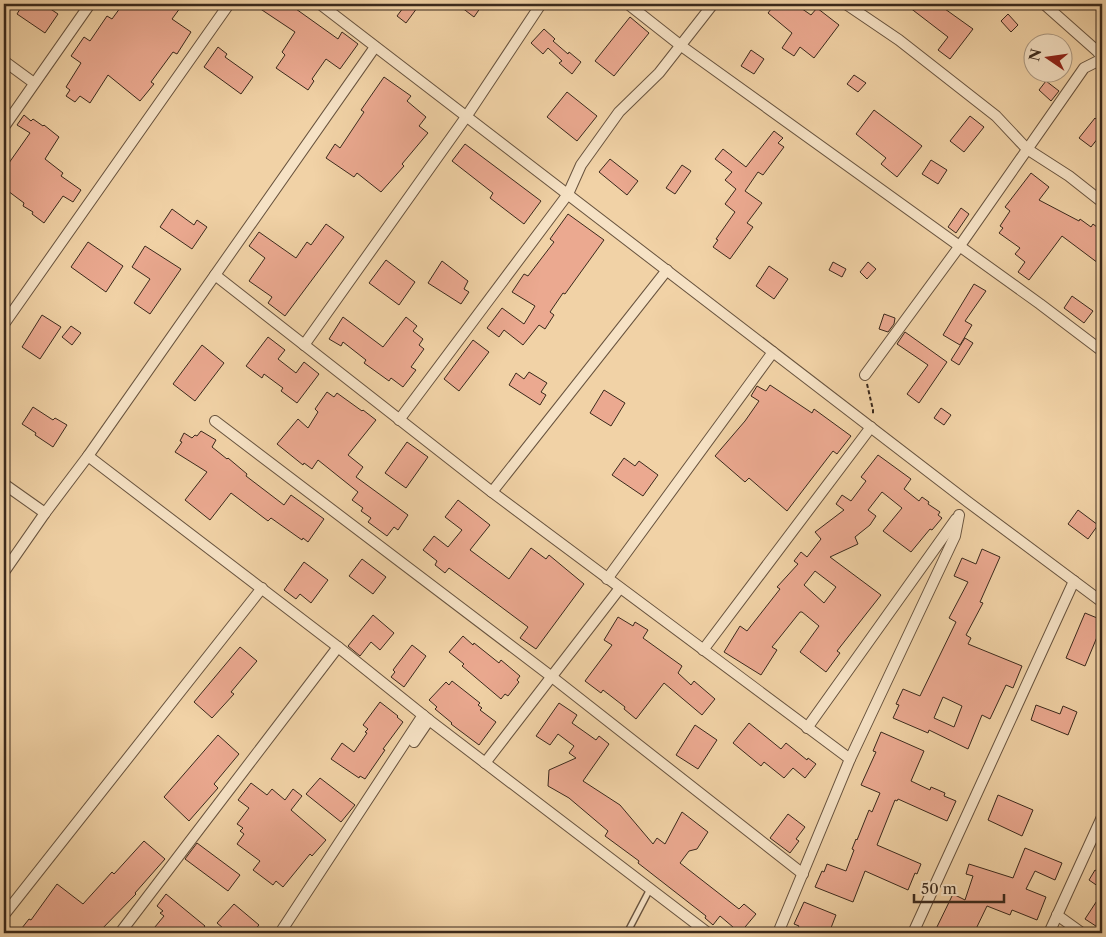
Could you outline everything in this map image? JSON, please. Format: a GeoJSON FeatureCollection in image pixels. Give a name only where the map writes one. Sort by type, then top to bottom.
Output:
{"type":"FeatureCollection","features":[{"type":"Feature","properties":{"kind":"street"},"geometry":{"type":"LineString","coordinates":[[4,127],[90,4]]}},
{"type":"Feature","properties":{"kind":"street"},"geometry":{"type":"LineString","coordinates":[[4,324],[229,4]]}},
{"type":"Feature","properties":{"kind":"street"},"geometry":{"type":"LineString","coordinates":[[320,4],[968,502],[1102,602]]}},
{"type":"Feature","properties":{"kind":"street"},"geometry":{"type":"LineString","coordinates":[[304,345],[466,117],[541,4]]}},
{"type":"Feature","properties":{"kind":"street"},"geometry":{"type":"LineString","coordinates":[[628,4],[680,45],[1040,304],[1102,351]]}},
{"type":"Feature","properties":{"kind":"street"},"geometry":{"type":"LineString","coordinates":[[400,420],[568,194],[581,165],[619,112],[659,73],[713,4]]}},
{"type":"Feature","properties":{"kind":"street"},"geometry":{"type":"LineString","coordinates":[[846,4],[899,40],[996,116],[1027,149],[1069,176],[1102,202]]}},
{"type":"Feature","properties":{"kind":"street"},"geometry":{"type":"LineString","coordinates":[[865,375],[959,247],[1084,68],[1102,58],[1097,51],[1044,4]]}},
{"type":"Feature","properties":{"kind":"street"},"geometry":{"type":"LineString","coordinates":[[4,572],[88,456],[375,47]]}},
{"type":"Feature","properties":{"kind":"street"},"geometry":{"type":"LineString","coordinates":[[4,60],[34,83]]}},
{"type":"Feature","properties":{"kind":"street"},"geometry":{"type":"LineString","coordinates":[[492,492],[667,270]]}},
{"type":"Feature","properties":{"kind":"street"},"geometry":{"type":"LineString","coordinates":[[215,274],[492,492],[850,759]]}},
{"type":"Feature","properties":{"kind":"street"},"geometry":{"type":"LineString","coordinates":[[607,579],[773,352]]}},
{"type":"Feature","properties":{"kind":"street"},"geometry":{"type":"LineString","coordinates":[[216,421],[552,677],[803,874]]}},
{"type":"Feature","properties":{"kind":"street"},"geometry":{"type":"LineString","coordinates":[[703,650],[871,427]]}},
{"type":"Feature","properties":{"kind":"street"},"geometry":{"type":"LineString","coordinates":[[88,456],[262,588],[426,718],[708,933]]}},
{"type":"Feature","properties":{"kind":"street"},"geometry":{"type":"LineString","coordinates":[[4,484],[45,513]]}},
{"type":"Feature","properties":{"kind":"street"},"geometry":{"type":"LineString","coordinates":[[807,728],[968,502]]}},
{"type":"Feature","properties":{"kind":"street"},"geometry":{"type":"LineString","coordinates":[[778,933],[850,759],[955,536],[959,515]]}},
{"type":"Feature","properties":{"kind":"street"},"geometry":{"type":"LineString","coordinates":[[913,933],[1074,581]]}},
{"type":"Feature","properties":{"kind":"street"},"geometry":{"type":"LineString","coordinates":[[4,915],[262,588]]}},
{"type":"Feature","properties":{"kind":"street"},"geometry":{"type":"LineString","coordinates":[[486,763],[620,588]]}},
{"type":"Feature","properties":{"kind":"street"},"geometry":{"type":"LineString","coordinates":[[120,933],[338,647]]}},
{"type":"Feature","properties":{"kind":"street"},"geometry":{"type":"LineString","coordinates":[[282,933],[426,718]]}},
{"type":"Feature","properties":{"kind":"street"},"geometry":{"type":"LineString","coordinates":[[1049,933],[1102,817]]}},
{"type":"Feature","properties":{"kind":"street"},"geometry":{"type":"LineString","coordinates":[[1057,915],[1082,933]]}},
{"type":"Feature","properties":{"kind":"lane"},"geometry":{"type":"LineString","coordinates":[[627,933],[650,889]]}},
{"type":"Feature","properties":{"kind":"path"},"geometry":{"type":"LineString","coordinates":[[865,375],[873,410],[871,427]]}},
{"type":"Feature","properties":{"kind":"building"},"geometry":{"type":"Polygon","coordinates":[[[23,4],[43,4],[58,14],[45,33],[17,14],[23,4]]]}},
{"type":"Feature","properties":{"kind":"building"},"geometry":{"type":"Polygon","coordinates":[[[123,4],[183,4],[172,19],[191,32],[177,54],[173,52],[151,82],[154,84],[140,101],[108,75],[90,103],[80,96],[75,102],[66,96],[70,90],[66,87],[81,63],[71,56],[84,37],[90,41],[107,16],[112,19],[123,4]]]}},
{"type":"Feature","properties":{"kind":"building"},"geometry":{"type":"Polygon","coordinates":[[[253,4],[300,4],[296,9],[338,39],[342,32],[358,44],[340,69],[326,59],[312,79],[314,81],[308,90],[276,68],[285,55],[282,52],[295,32],[253,4]]]}},
{"type":"Feature","properties":{"kind":"building"},"geometry":{"type":"Polygon","coordinates":[[[406,4],[420,4],[406,23],[397,16],[406,4]]]}},
{"type":"Feature","properties":{"kind":"building"},"geometry":{"type":"Polygon","coordinates":[[[457,4],[483,4],[474,17],[457,4]]]}},
{"type":"Feature","properties":{"kind":"building"},"geometry":{"type":"Polygon","coordinates":[[[775,4],[795,4],[811,15],[817,8],[839,25],[814,58],[800,47],[794,56],[782,48],[792,33],[768,13],[775,4]]]}},
{"type":"Feature","properties":{"kind":"building"},"geometry":{"type":"Polygon","coordinates":[[[905,4],[938,4],[973,29],[950,59],[938,50],[948,37],[905,4]]]}},
{"type":"Feature","properties":{"kind":"building"},"geometry":{"type":"Polygon","coordinates":[[[1008,14],[1018,25],[1011,32],[1001,21],[1008,14]]]}},
{"type":"Feature","properties":{"kind":"building"},"geometry":{"type":"Polygon","coordinates":[[[630,17],[649,33],[614,76],[595,61],[630,17]]]}},
{"type":"Feature","properties":{"kind":"building"},"geometry":{"type":"Polygon","coordinates":[[[544,29],[555,39],[553,41],[581,62],[572,74],[559,63],[562,61],[548,48],[543,54],[531,43],[544,29]]]}},
{"type":"Feature","properties":{"kind":"building"},"geometry":{"type":"Polygon","coordinates":[[[218,47],[227,54],[225,57],[253,77],[241,94],[204,67],[218,47]]]}},
{"type":"Feature","properties":{"kind":"building"},"geometry":{"type":"Polygon","coordinates":[[[751,50],[764,59],[754,74],[741,66],[751,50]]]}},
{"type":"Feature","properties":{"kind":"building"},"geometry":{"type":"Polygon","coordinates":[[[854,75],[866,83],[858,92],[847,84],[854,75]]]}},
{"type":"Feature","properties":{"kind":"building"},"geometry":{"type":"Polygon","coordinates":[[[384,77],[411,96],[407,101],[426,117],[419,126],[428,133],[402,164],[404,166],[381,192],[357,173],[354,177],[326,158],[335,144],[340,148],[364,112],[361,110],[384,77]]]}},
{"type":"Feature","properties":{"kind":"building"},"geometry":{"type":"Polygon","coordinates":[[[1047,82],[1059,91],[1051,101],[1039,90],[1047,82]]]}},
{"type":"Feature","properties":{"kind":"building"},"geometry":{"type":"Polygon","coordinates":[[[567,92],[597,116],[577,141],[547,117],[567,92]]]}},
{"type":"Feature","properties":{"kind":"building"},"geometry":{"type":"Polygon","coordinates":[[[874,110],[922,146],[897,177],[881,164],[886,158],[856,134],[874,110]]]}},
{"type":"Feature","properties":{"kind":"building"},"geometry":{"type":"Polygon","coordinates":[[[24,115],[31,121],[33,119],[44,125],[59,137],[45,159],[63,173],[61,176],[81,190],[73,202],[63,196],[44,223],[32,214],[33,212],[23,206],[24,203],[4,188],[4,170],[30,133],[17,125],[24,115]]]}},
{"type":"Feature","properties":{"kind":"building"},"geometry":{"type":"Polygon","coordinates":[[[970,116],[984,127],[964,152],[950,141],[970,116]]]}},
{"type":"Feature","properties":{"kind":"building"},"geometry":{"type":"Polygon","coordinates":[[[1095,118],[1102,124],[1102,133],[1091,147],[1079,138],[1095,118]]]}},
{"type":"Feature","properties":{"kind":"building"},"geometry":{"type":"Polygon","coordinates":[[[774,131],[783,138],[778,143],[784,147],[763,175],[758,172],[745,191],[762,203],[747,223],[753,227],[730,259],[713,247],[718,240],[716,239],[735,212],[725,204],[736,189],[725,180],[732,172],[715,159],[723,149],[746,167],[774,131]]]}},
{"type":"Feature","properties":{"kind":"building"},"geometry":{"type":"Polygon","coordinates":[[[465,144],[541,201],[524,224],[490,198],[493,193],[452,161],[465,144]]]}},
{"type":"Feature","properties":{"kind":"building"},"geometry":{"type":"Polygon","coordinates":[[[610,159],[638,181],[627,195],[599,172],[610,159]]]}},
{"type":"Feature","properties":{"kind":"building"},"geometry":{"type":"Polygon","coordinates":[[[931,160],[947,170],[938,184],[922,174],[931,160]]]}},
{"type":"Feature","properties":{"kind":"building"},"geometry":{"type":"Polygon","coordinates":[[[682,165],[691,171],[675,194],[666,188],[682,165]]]}},
{"type":"Feature","properties":{"kind":"building"},"geometry":{"type":"Polygon","coordinates":[[[1031,173],[1049,187],[1039,200],[1079,221],[1080,219],[1091,227],[1093,224],[1102,231],[1102,266],[1062,236],[1029,280],[1018,272],[1025,262],[1015,254],[1020,248],[999,233],[1003,228],[1000,226],[1010,211],[1005,207],[1031,173]]]}},
{"type":"Feature","properties":{"kind":"building"},"geometry":{"type":"Polygon","coordinates":[[[961,208],[969,214],[956,233],[948,227],[961,208]]]}},
{"type":"Feature","properties":{"kind":"building"},"geometry":{"type":"Polygon","coordinates":[[[172,209],[194,225],[197,220],[207,227],[192,249],[160,227],[172,209]]]}},
{"type":"Feature","properties":{"kind":"building"},"geometry":{"type":"Polygon","coordinates":[[[568,214],[604,240],[550,312],[554,315],[545,329],[539,325],[523,345],[504,330],[499,337],[487,328],[502,308],[524,324],[535,306],[512,292],[524,274],[528,276],[554,242],[550,239],[568,214]]]}},
{"type":"Feature","properties":{"kind":"building"},"geometry":{"type":"Polygon","coordinates":[[[326,224],[344,237],[285,316],[268,303],[272,297],[249,281],[265,258],[249,246],[259,232],[296,258],[307,242],[311,245],[326,224]]]}},
{"type":"Feature","properties":{"kind":"building"},"geometry":{"type":"Polygon","coordinates":[[[88,242],[123,266],[106,292],[71,267],[88,242]]]}},
{"type":"Feature","properties":{"kind":"building"},"geometry":{"type":"Polygon","coordinates":[[[145,246],[181,269],[150,314],[134,303],[150,279],[132,267],[145,246]]]}},
{"type":"Feature","properties":{"kind":"building"},"geometry":{"type":"Polygon","coordinates":[[[386,260],[415,282],[399,305],[369,283],[386,260]]]}},
{"type":"Feature","properties":{"kind":"building"},"geometry":{"type":"Polygon","coordinates":[[[442,261],[468,281],[464,289],[469,292],[461,304],[428,283],[442,261]]]}},
{"type":"Feature","properties":{"kind":"building"},"geometry":{"type":"Polygon","coordinates":[[[833,262],[846,269],[842,277],[829,270],[833,262]]]}},
{"type":"Feature","properties":{"kind":"building"},"geometry":{"type":"Polygon","coordinates":[[[868,262],[876,269],[867,279],[860,272],[868,262]]]}},
{"type":"Feature","properties":{"kind":"building"},"geometry":{"type":"Polygon","coordinates":[[[769,266],[788,279],[774,299],[756,286],[769,266]]]}},
{"type":"Feature","properties":{"kind":"building"},"geometry":{"type":"Polygon","coordinates":[[[974,284],[986,291],[965,321],[972,325],[960,345],[943,335],[974,284]]]}},
{"type":"Feature","properties":{"kind":"building"},"geometry":{"type":"Polygon","coordinates":[[[1072,296],[1093,311],[1084,323],[1064,308],[1072,296]]]}},
{"type":"Feature","properties":{"kind":"building"},"geometry":{"type":"Polygon","coordinates":[[[884,314],[895,318],[894,324],[888,332],[879,329],[884,314]]]}},
{"type":"Feature","properties":{"kind":"building"},"geometry":{"type":"Polygon","coordinates":[[[42,315],[61,327],[40,359],[22,347],[42,315]]]}},
{"type":"Feature","properties":{"kind":"building"},"geometry":{"type":"Polygon","coordinates":[[[343,317],[383,347],[406,317],[417,326],[413,331],[423,339],[419,345],[424,349],[411,367],[416,370],[403,387],[391,378],[389,381],[364,363],[366,360],[343,342],[341,346],[329,339],[343,317]]]}},
{"type":"Feature","properties":{"kind":"building"},"geometry":{"type":"Polygon","coordinates":[[[71,326],[81,333],[72,345],[62,337],[71,326]]]}},
{"type":"Feature","properties":{"kind":"building"},"geometry":{"type":"Polygon","coordinates":[[[905,332],[947,362],[919,403],[907,394],[928,365],[897,344],[905,332]]]}},
{"type":"Feature","properties":{"kind":"building"},"geometry":{"type":"Polygon","coordinates":[[[268,337],[285,350],[278,359],[296,373],[304,362],[319,374],[297,403],[281,391],[283,388],[264,374],[262,378],[246,366],[268,337]]]}},
{"type":"Feature","properties":{"kind":"building"},"geometry":{"type":"Polygon","coordinates":[[[965,338],[973,343],[959,365],[951,360],[965,338]]]}},
{"type":"Feature","properties":{"kind":"building"},"geometry":{"type":"Polygon","coordinates":[[[473,340],[489,352],[459,391],[444,379],[473,340]]]}},
{"type":"Feature","properties":{"kind":"building"},"geometry":{"type":"Polygon","coordinates":[[[202,345],[224,363],[195,401],[173,384],[202,345]]]}},
{"type":"Feature","properties":{"kind":"building"},"geometry":{"type":"Polygon","coordinates":[[[529,372],[547,383],[541,392],[546,395],[540,405],[509,385],[516,373],[524,379],[529,372]]]}},
{"type":"Feature","properties":{"kind":"building"},"geometry":{"type":"Polygon","coordinates":[[[770,385],[812,413],[814,409],[851,436],[837,454],[833,451],[787,511],[749,478],[745,482],[715,456],[745,421],[759,401],[751,396],[757,386],[766,391],[770,385]]]}},
{"type":"Feature","properties":{"kind":"building"},"geometry":{"type":"Polygon","coordinates":[[[604,390],[625,403],[611,426],[590,413],[604,390]]]}},
{"type":"Feature","properties":{"kind":"building"},"geometry":{"type":"Polygon","coordinates":[[[327,392],[334,397],[337,393],[376,420],[348,455],[363,467],[356,477],[408,515],[398,530],[394,527],[387,536],[368,522],[371,518],[361,511],[363,508],[352,500],[358,492],[318,460],[312,469],[304,463],[303,465],[277,444],[298,419],[308,428],[318,412],[315,409],[327,392]]]}},
{"type":"Feature","properties":{"kind":"building"},"geometry":{"type":"Polygon","coordinates":[[[33,407],[53,420],[55,418],[67,425],[53,447],[22,424],[33,407]]]}},
{"type":"Feature","properties":{"kind":"building"},"geometry":{"type":"Polygon","coordinates":[[[941,408],[951,415],[944,425],[934,418],[941,408]]]}},
{"type":"Feature","properties":{"kind":"building"},"geometry":{"type":"Polygon","coordinates":[[[201,431],[216,440],[212,447],[284,505],[291,495],[324,519],[308,542],[303,538],[302,540],[271,518],[268,521],[231,493],[210,520],[185,500],[207,472],[175,452],[182,442],[180,441],[184,433],[192,438],[201,431]]]}},
{"type":"Feature","properties":{"kind":"building"},"geometry":{"type":"Polygon","coordinates":[[[407,442],[428,457],[406,488],[385,473],[407,442]]]}},
{"type":"Feature","properties":{"kind":"building"},"geometry":{"type":"Polygon","coordinates":[[[878,455],[911,479],[904,489],[919,501],[922,497],[929,502],[928,504],[940,512],[938,515],[942,518],[911,552],[883,531],[902,508],[882,492],[868,510],[876,516],[870,525],[855,537],[858,544],[830,557],[881,595],[837,651],[840,653],[826,672],[800,652],[819,626],[802,612],[800,612],[772,647],[777,650],[761,675],[724,652],[740,626],[747,631],[780,589],[777,587],[798,564],[794,561],[801,552],[807,557],[821,539],[815,532],[844,510],[836,504],[842,495],[851,501],[866,481],[861,477],[878,455]],[[815,571],[804,585],[824,603],[836,587],[815,571]]]}},
{"type":"Feature","properties":{"kind":"building"},"geometry":{"type":"Polygon","coordinates":[[[624,458],[635,466],[639,461],[658,475],[643,496],[612,475],[624,458]]]}},
{"type":"Feature","properties":{"kind":"building"},"geometry":{"type":"Polygon","coordinates":[[[458,500],[490,525],[470,550],[509,579],[531,548],[546,559],[549,555],[584,584],[536,649],[520,638],[528,627],[449,568],[445,573],[435,565],[437,561],[423,550],[434,536],[448,547],[462,530],[445,517],[458,500]]]}},
{"type":"Feature","properties":{"kind":"building"},"geometry":{"type":"Polygon","coordinates":[[[1078,510],[1098,525],[1088,539],[1068,524],[1078,510]]]}},
{"type":"Feature","properties":{"kind":"building"},"geometry":{"type":"Polygon","coordinates":[[[982,549],[1000,557],[980,602],[983,603],[966,635],[971,638],[968,644],[1022,666],[1013,688],[1006,685],[990,719],[982,715],[968,749],[929,730],[928,733],[893,718],[899,705],[896,704],[903,689],[920,696],[956,622],[949,618],[968,582],[954,576],[962,558],[976,564],[982,549]],[[943,697],[934,718],[954,727],[962,706],[943,697]]]}},
{"type":"Feature","properties":{"kind":"building"},"geometry":{"type":"Polygon","coordinates":[[[362,559],[386,577],[373,594],[349,576],[362,559]]]}},
{"type":"Feature","properties":{"kind":"building"},"geometry":{"type":"Polygon","coordinates":[[[304,562],[328,580],[311,603],[300,594],[296,599],[284,590],[304,562]]]}},
{"type":"Feature","properties":{"kind":"building"},"geometry":{"type":"Polygon","coordinates":[[[1085,613],[1102,620],[1102,625],[1085,666],[1066,658],[1085,613]]]}},
{"type":"Feature","properties":{"kind":"building"},"geometry":{"type":"Polygon","coordinates":[[[373,615],[394,633],[380,650],[371,642],[360,656],[348,646],[373,615]]]}},
{"type":"Feature","properties":{"kind":"building"},"geometry":{"type":"Polygon","coordinates":[[[618,617],[633,626],[635,622],[648,630],[643,638],[682,666],[678,673],[691,685],[694,681],[715,699],[702,715],[664,683],[636,719],[624,709],[625,707],[603,690],[601,693],[585,681],[612,645],[604,640],[618,617]]]}},
{"type":"Feature","properties":{"kind":"building"},"geometry":{"type":"Polygon","coordinates":[[[463,636],[499,663],[501,660],[520,676],[517,680],[519,682],[508,696],[505,694],[501,699],[462,666],[464,664],[449,652],[463,636]]]}},
{"type":"Feature","properties":{"kind":"building"},"geometry":{"type":"Polygon","coordinates":[[[412,645],[426,656],[404,687],[391,677],[395,672],[393,670],[412,645]]]}},
{"type":"Feature","properties":{"kind":"building"},"geometry":{"type":"Polygon","coordinates":[[[240,647],[257,661],[231,692],[234,694],[212,718],[194,702],[240,647]]]}},
{"type":"Feature","properties":{"kind":"building"},"geometry":{"type":"Polygon","coordinates":[[[452,681],[480,703],[478,705],[482,708],[480,710],[496,722],[479,745],[451,724],[435,709],[437,707],[429,700],[446,682],[449,685],[452,681]]]}},
{"type":"Feature","properties":{"kind":"building"},"geometry":{"type":"Polygon","coordinates":[[[380,702],[403,722],[383,749],[385,750],[365,779],[360,776],[359,778],[331,759],[342,743],[354,752],[367,733],[365,732],[368,729],[363,725],[380,702]]]}},
{"type":"Feature","properties":{"kind":"building"},"geometry":{"type":"Polygon","coordinates":[[[559,703],[577,715],[572,723],[596,740],[599,736],[609,744],[583,781],[620,805],[653,844],[657,838],[665,844],[682,812],[708,832],[697,849],[689,851],[680,863],[739,909],[744,904],[756,914],[740,933],[720,916],[713,925],[705,918],[706,916],[638,863],[639,861],[605,836],[608,831],[569,798],[548,786],[549,770],[576,758],[569,753],[574,746],[558,734],[550,745],[536,736],[559,703]]]}},
{"type":"Feature","properties":{"kind":"building"},"geometry":{"type":"Polygon","coordinates":[[[1036,705],[1060,714],[1063,706],[1077,712],[1068,735],[1031,720],[1036,705]]]}},
{"type":"Feature","properties":{"kind":"building"},"geometry":{"type":"Polygon","coordinates":[[[749,723],[781,749],[786,743],[807,760],[808,758],[816,764],[805,778],[793,768],[784,778],[764,762],[761,766],[733,743],[749,723]]]}},
{"type":"Feature","properties":{"kind":"building"},"geometry":{"type":"Polygon","coordinates":[[[695,725],[717,740],[698,769],[676,755],[695,725]]]}},
{"type":"Feature","properties":{"kind":"building"},"geometry":{"type":"Polygon","coordinates":[[[881,732],[924,751],[911,781],[930,790],[931,787],[945,793],[944,796],[956,801],[947,821],[898,799],[897,801],[895,800],[877,845],[921,864],[917,874],[915,873],[908,890],[865,871],[853,902],[815,887],[827,864],[846,871],[856,839],[869,810],[872,812],[880,793],[861,785],[876,752],[873,751],[881,732]]]}},
{"type":"Feature","properties":{"kind":"building"},"geometry":{"type":"Polygon","coordinates":[[[218,735],[239,754],[214,784],[218,788],[189,821],[164,797],[218,735]]]}},
{"type":"Feature","properties":{"kind":"building"},"geometry":{"type":"Polygon","coordinates":[[[320,778],[355,805],[341,822],[306,794],[320,778]]]}},
{"type":"Feature","properties":{"kind":"building"},"geometry":{"type":"Polygon","coordinates":[[[251,783],[267,795],[272,789],[285,800],[293,789],[302,796],[291,810],[326,840],[312,856],[310,854],[283,887],[276,881],[273,885],[253,870],[260,861],[237,844],[244,834],[240,831],[243,828],[237,824],[249,808],[238,800],[251,783]]]}},
{"type":"Feature","properties":{"kind":"building"},"geometry":{"type":"Polygon","coordinates":[[[998,795],[1033,810],[1022,836],[988,820],[998,795]]]}},
{"type":"Feature","properties":{"kind":"building"},"geometry":{"type":"Polygon","coordinates":[[[788,814],[805,827],[796,839],[799,841],[790,853],[770,838],[788,814]]]}},
{"type":"Feature","properties":{"kind":"building"},"geometry":{"type":"Polygon","coordinates":[[[144,841],[165,859],[136,894],[98,933],[18,933],[29,919],[31,920],[57,884],[83,904],[144,841]]]}},
{"type":"Feature","properties":{"kind":"building"},"geometry":{"type":"Polygon","coordinates":[[[197,843],[240,875],[228,891],[185,859],[197,843]]]}},
{"type":"Feature","properties":{"kind":"building"},"geometry":{"type":"Polygon","coordinates":[[[1025,848],[1062,863],[1055,880],[1035,871],[1026,889],[1046,897],[1037,920],[1012,910],[1010,915],[987,906],[974,933],[934,933],[953,894],[965,900],[973,876],[966,874],[969,864],[1013,878],[1025,848]]]}},
{"type":"Feature","properties":{"kind":"building"},"geometry":{"type":"Polygon","coordinates":[[[1095,870],[1102,874],[1102,889],[1089,880],[1095,870]]]}},
{"type":"Feature","properties":{"kind":"building"},"geometry":{"type":"Polygon","coordinates":[[[1102,893],[1102,930],[1085,919],[1102,893]]]}},
{"type":"Feature","properties":{"kind":"building"},"geometry":{"type":"Polygon","coordinates":[[[166,894],[205,926],[199,933],[150,933],[164,916],[160,913],[163,911],[157,906],[166,894]]]}},
{"type":"Feature","properties":{"kind":"building"},"geometry":{"type":"Polygon","coordinates":[[[804,902],[836,915],[829,933],[795,933],[799,926],[794,924],[804,902]]]}},
{"type":"Feature","properties":{"kind":"building"},"geometry":{"type":"Polygon","coordinates":[[[234,904],[259,925],[252,933],[229,933],[217,923],[234,904]]]}}]}
